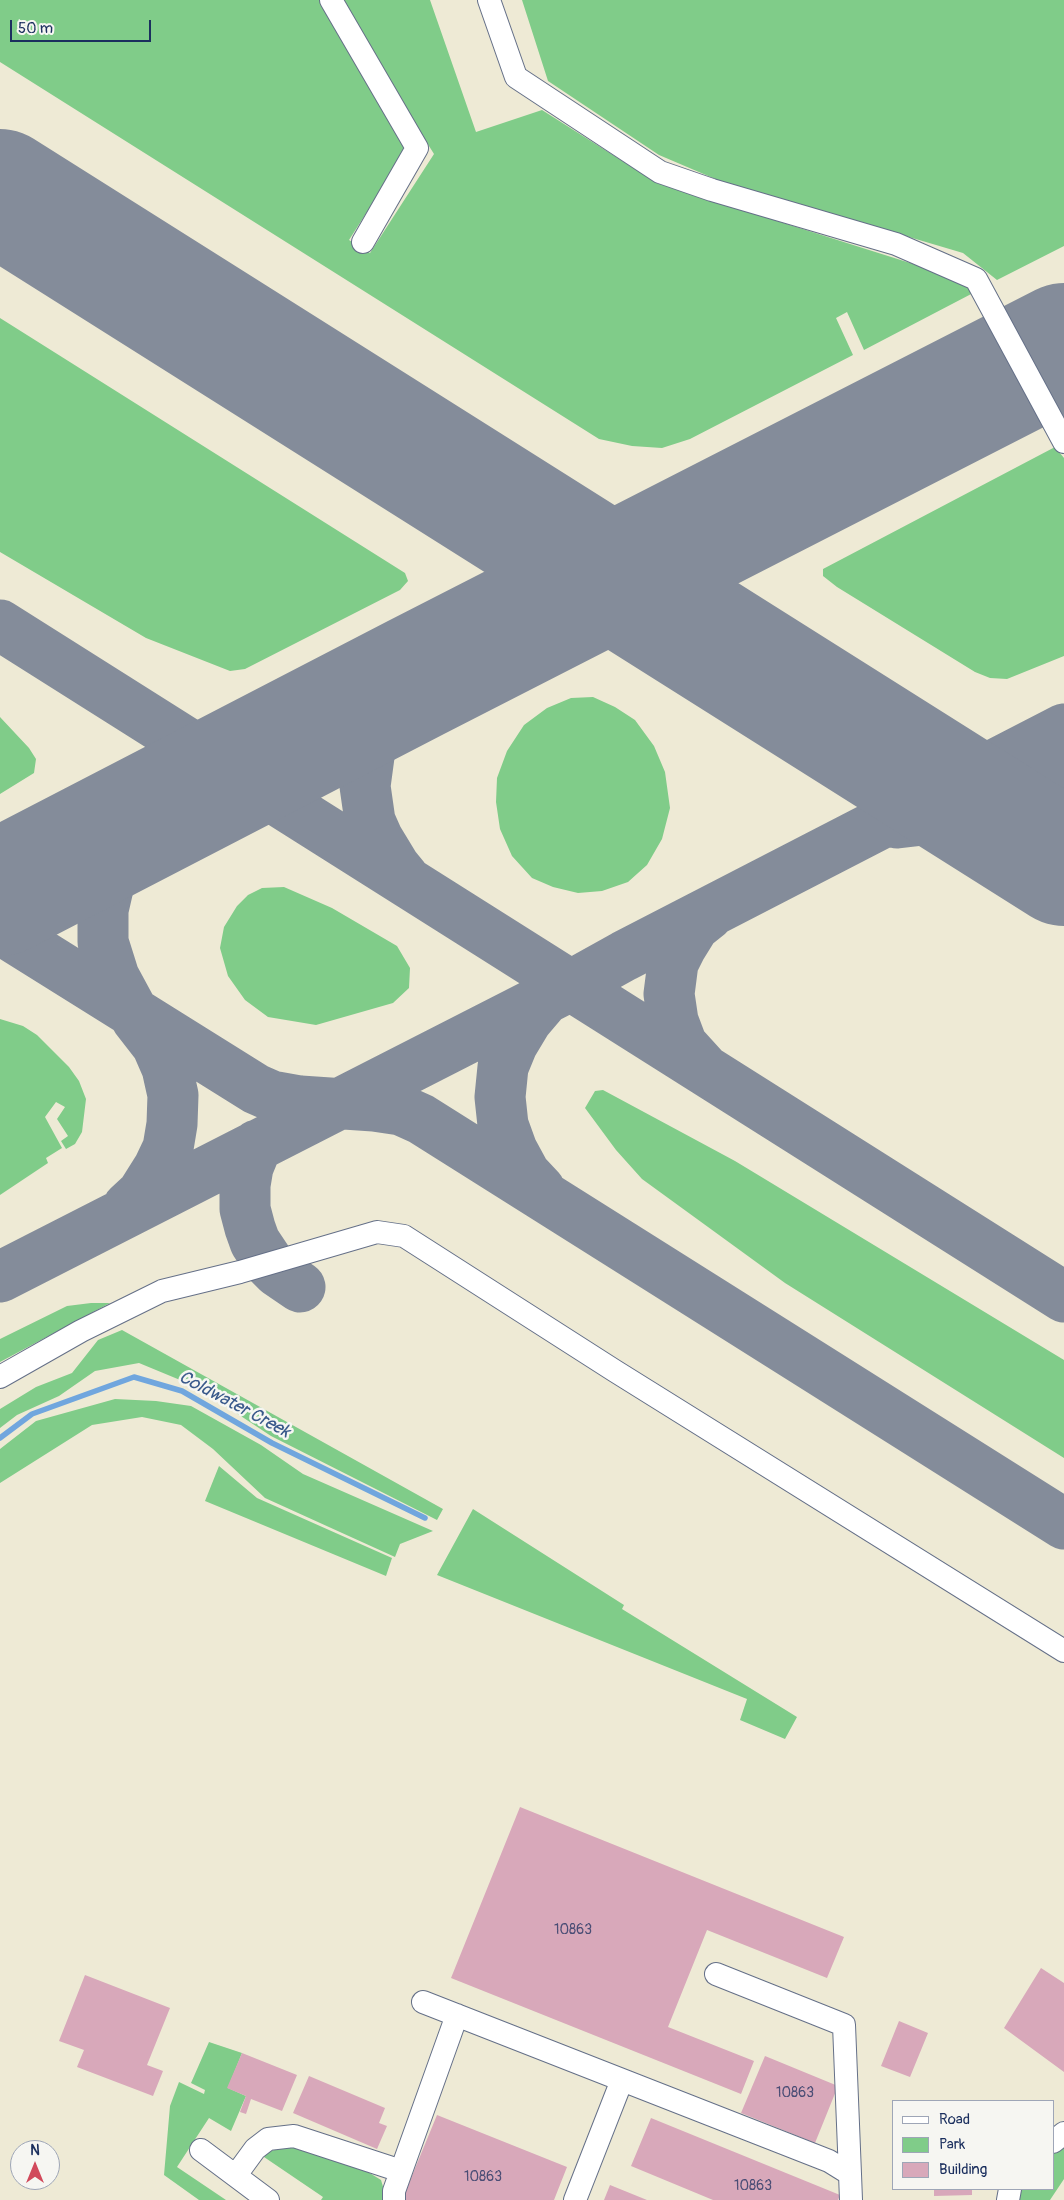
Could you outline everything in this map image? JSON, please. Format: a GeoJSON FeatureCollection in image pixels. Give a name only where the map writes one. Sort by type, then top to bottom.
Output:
{"type":"FeatureCollection","features":[{"type":"Feature","properties":{"kind":"lane"},"geometry":{"type":"LineString","coordinates":[[331,0],[417,148],[363,242]]}},
{"type":"Feature","properties":{"kind":"lane"},"geometry":{"type":"LineString","coordinates":[[489,0],[516,77],[660,172],[712,190],[896,244],[976,279],[1064,442]]}},
{"type":"Feature","properties":{"kind":"lane"},"geometry":{"type":"LineString","coordinates":[[0,1377],[81,1332],[162,1291],[240,1272],[377,1232],[404,1236],[624,1377],[1064,1651]]}},
{"type":"Feature","properties":{"kind":"lane"},"geometry":{"type":"LineString","coordinates":[[716,1974],[844,2025],[851,2200]]}},
{"type":"Feature","properties":{"kind":"lane"},"geometry":{"type":"LineString","coordinates":[[423,2002],[829,2161],[850,2174]]}},
{"type":"Feature","properties":{"kind":"lane"},"geometry":{"type":"LineString","coordinates":[[394,2200],[394,2191],[457,2015]]}},
{"type":"Feature","properties":{"kind":"lane"},"geometry":{"type":"LineString","coordinates":[[576,2200],[622,2080]]}},
{"type":"Feature","properties":{"kind":"lane"},"geometry":{"type":"LineString","coordinates":[[1054,2141],[1064,2133]]}},
{"type":"Feature","properties":{"kind":"lane"},"geometry":{"type":"LineString","coordinates":[[236,2175],[255,2149],[268,2139],[294,2136],[401,2171]]}},
{"type":"Feature","properties":{"kind":"lane"},"geometry":{"type":"LineString","coordinates":[[201,2150],[268,2200]]}},
{"type":"Feature","properties":{"kind":"green space"},"geometry":{"type":"Polygon","coordinates":[[[0,0],[324,0],[407,138],[404,154],[349,240],[370,253],[434,154],[338,0],[430,0],[476,132],[542,110],[657,183],[964,280],[975,292],[864,350],[847,312],[836,318],[853,355],[690,439],[662,448],[632,446],[599,439],[0,62],[0,0]]]}},
{"type":"Feature","properties":{"kind":"green space"},"geometry":{"type":"Polygon","coordinates":[[[522,0],[1064,0],[1064,246],[997,280],[963,253],[720,181],[659,155],[548,81],[522,0]]]}},
{"type":"Feature","properties":{"kind":"green space"},"geometry":{"type":"Polygon","coordinates":[[[0,318],[405,573],[408,581],[400,590],[245,669],[230,671],[146,638],[0,552],[0,318]]]}},
{"type":"Feature","properties":{"kind":"green space"},"geometry":{"type":"Polygon","coordinates":[[[1055,447],[1064,458],[1064,656],[1007,679],[990,678],[975,672],[837,587],[823,576],[823,569],[1055,447]]]}},
{"type":"Feature","properties":{"kind":"green space"},"geometry":{"type":"Polygon","coordinates":[[[593,697],[615,707],[635,720],[654,746],[665,772],[670,808],[662,839],[647,865],[628,882],[602,891],[578,893],[553,887],[532,878],[512,856],[500,829],[496,802],[497,778],[507,751],[524,725],[547,708],[571,698],[593,697]]]}},
{"type":"Feature","properties":{"kind":"green space"},"geometry":{"type":"Polygon","coordinates":[[[0,717],[29,748],[36,759],[34,773],[0,794],[0,717]]]}},
{"type":"Feature","properties":{"kind":"green space"},"geometry":{"type":"Polygon","coordinates":[[[284,887],[332,908],[397,946],[410,968],[409,988],[393,1003],[316,1025],[268,1017],[245,1000],[228,976],[220,948],[224,927],[237,906],[248,895],[262,888],[284,887]]]}},
{"type":"Feature","properties":{"kind":"green space"},"geometry":{"type":"Polygon","coordinates":[[[0,1019],[23,1026],[37,1035],[69,1067],[79,1081],[86,1099],[82,1132],[75,1144],[66,1149],[61,1141],[68,1136],[57,1119],[65,1107],[56,1102],[45,1117],[62,1148],[46,1158],[48,1163],[0,1195],[0,1019]]]}},
{"type":"Feature","properties":{"kind":"green space"},"geometry":{"type":"Polygon","coordinates":[[[603,1090],[735,1161],[1064,1360],[1064,1458],[785,1283],[642,1179],[616,1150],[585,1108],[595,1091],[603,1090]]]}},
{"type":"Feature","properties":{"kind":"green space"},"geometry":{"type":"Polygon","coordinates":[[[110,1303],[0,1362],[0,1339],[67,1306],[110,1303]]]}},
{"type":"Feature","properties":{"kind":"green space"},"geometry":{"type":"Polygon","coordinates":[[[122,1330],[443,1509],[437,1520],[271,1436],[197,1387],[139,1363],[95,1371],[59,1396],[17,1415],[0,1428],[0,1409],[36,1387],[72,1373],[98,1340],[122,1330]]]}},
{"type":"Feature","properties":{"kind":"green space"},"geometry":{"type":"Polygon","coordinates":[[[115,1399],[156,1401],[191,1406],[261,1445],[303,1474],[433,1531],[400,1544],[395,1557],[265,1498],[213,1449],[181,1425],[142,1417],[92,1425],[0,1483],[0,1449],[36,1421],[115,1399]]]}},
{"type":"Feature","properties":{"kind":"green space"},"geometry":{"type":"Polygon","coordinates":[[[219,1466],[257,1498],[392,1558],[386,1576],[205,1501],[219,1466]]]}},
{"type":"Feature","properties":{"kind":"green space"},"geometry":{"type":"Polygon","coordinates":[[[473,1509],[624,1605],[622,1609],[797,1717],[785,1739],[740,1720],[747,1699],[437,1575],[473,1509]]]}},
{"type":"Feature","properties":{"kind":"green space"},"geometry":{"type":"Polygon","coordinates":[[[209,2042],[242,2053],[228,2088],[246,2096],[231,2131],[209,2118],[177,2167],[226,2200],[199,2200],[164,2175],[170,2106],[179,2082],[204,2094],[205,2090],[191,2083],[209,2042]]]}},
{"type":"Feature","properties":{"kind":"green space"},"geometry":{"type":"Polygon","coordinates":[[[1064,2140],[1064,2179],[1050,2200],[1015,2200],[1018,2190],[1054,2190],[1054,2148],[1064,2140]]]}},
{"type":"Feature","properties":{"kind":"green space"},"geometry":{"type":"Polygon","coordinates":[[[292,2147],[311,2151],[368,2172],[381,2180],[384,2190],[383,2200],[321,2200],[323,2197],[264,2157],[269,2151],[292,2147]]]}},
{"type":"Feature","properties":{"kind":"building"},"geometry":{"type":"Polygon","coordinates":[[[520,1807],[844,1937],[827,1978],[707,1930],[668,2027],[754,2061],[741,2094],[451,1978],[520,1807]]]}},
{"type":"Feature","properties":{"kind":"building"},"geometry":{"type":"Polygon","coordinates":[[[1041,1968],[1064,1983],[1064,2072],[1004,2028],[1041,1968]]]}},
{"type":"Feature","properties":{"kind":"building"},"geometry":{"type":"Polygon","coordinates":[[[85,1975],[170,2008],[147,2065],[163,2071],[153,2096],[77,2067],[84,2050],[59,2041],[85,1975]]]}},
{"type":"Feature","properties":{"kind":"building"},"geometry":{"type":"Polygon","coordinates":[[[899,2021],[928,2033],[910,2077],[881,2066],[899,2021]]]}},
{"type":"Feature","properties":{"kind":"building"},"geometry":{"type":"Polygon","coordinates":[[[242,2053],[297,2075],[282,2111],[251,2099],[246,2114],[240,2112],[246,2096],[227,2088],[242,2053]]]}},
{"type":"Feature","properties":{"kind":"building"},"geometry":{"type":"Polygon","coordinates":[[[765,2056],[838,2086],[815,2143],[741,2113],[765,2056]]]}},
{"type":"Feature","properties":{"kind":"building"},"geometry":{"type":"Polygon","coordinates":[[[309,2076],[385,2108],[379,2123],[387,2126],[377,2149],[293,2113],[309,2076]]]}},
{"type":"Feature","properties":{"kind":"building"},"geometry":{"type":"Polygon","coordinates":[[[437,2115],[567,2167],[554,2200],[402,2200],[437,2115]]]}},
{"type":"Feature","properties":{"kind":"building"},"geometry":{"type":"Polygon","coordinates":[[[651,2118],[840,2195],[838,2200],[713,2200],[631,2166],[651,2118]]]}},
{"type":"Feature","properties":{"kind":"building"},"geometry":{"type":"Polygon","coordinates":[[[610,2185],[647,2200],[604,2200],[610,2185]]]}},
{"type":"Feature","properties":{"kind":"building"},"geometry":{"type":"Polygon","coordinates":[[[934,2190],[972,2190],[972,2195],[934,2196],[934,2190]]]}},
{"type":"Feature","properties":{"kind":"waterway","name":"Coldwater Creek"},"geometry":{"type":"LineString","coordinates":[[0,1438],[32,1414],[134,1377],[182,1391],[272,1443],[425,1518]]}},
{"type":"Feature","properties":{"kind":"taxiway"},"geometry":{"type":"LineString","coordinates":[[0,625],[1064,1297]]}},
{"type":"Feature","properties":{"kind":"taxiway"},"geometry":{"type":"LineString","coordinates":[[404,878],[378,839],[370,821],[365,786],[370,749],[377,732],[383,720],[415,678]]}},
{"type":"Feature","properties":{"kind":"taxiway"},"geometry":{"type":"LineString","coordinates":[[0,1277],[570,986],[624,956],[1064,729]]}},
{"type":"Feature","properties":{"kind":"taxiway"},"geometry":{"type":"LineString","coordinates":[[194,746],[222,754],[242,754],[264,750],[301,737]]}},
{"type":"Feature","properties":{"kind":"taxiway"},"geometry":{"type":"LineString","coordinates":[[1064,753],[1058,767],[1054,798],[1055,813],[1064,838]]}},
{"type":"Feature","properties":{"kind":"taxiway"},"geometry":{"type":"LineString","coordinates":[[134,1014],[114,977],[103,942],[103,910],[111,875],[119,857],[146,825],[233,772]]}},
{"type":"Feature","properties":{"kind":"taxiway"},"geometry":{"type":"LineString","coordinates":[[897,823],[958,818],[994,826],[1017,834]]}},
{"type":"Feature","properties":{"kind":"taxiway"},"geometry":{"type":"LineString","coordinates":[[0,883],[44,870]]}},
{"type":"Feature","properties":{"kind":"taxiway"},"geometry":{"type":"LineString","coordinates":[[702,1067],[682,1045],[673,1021],[669,994],[673,963],[694,926],[709,914]]}},
{"type":"Feature","properties":{"kind":"taxiway"},"geometry":{"type":"LineString","coordinates":[[0,929],[256,1089],[272,1096],[300,1101],[374,1106],[401,1110],[421,1119],[1064,1524]]}},
{"type":"Feature","properties":{"kind":"taxiway"},"geometry":{"type":"LineString","coordinates":[[540,1190],[525,1174],[512,1150],[503,1125],[500,1097],[503,1067],[512,1045],[527,1020],[544,1000]]}},
{"type":"Feature","properties":{"kind":"taxiway"},"geometry":{"type":"LineString","coordinates":[[128,1207],[142,1194],[159,1167],[168,1148],[172,1124],[173,1095],[167,1068],[157,1045],[136,1018]]}},
{"type":"Feature","properties":{"kind":"taxiway"},"geometry":{"type":"LineString","coordinates":[[257,1145],[248,1167],[245,1185],[245,1209],[250,1228],[255,1242],[269,1263],[278,1272],[300,1287]]}},
{"type":"Feature","properties":{"kind":"runway"},"geometry":{"type":"LineString","coordinates":[[0,192],[1064,863]]}},
{"type":"Feature","properties":{"kind":"runway"},"geometry":{"type":"LineString","coordinates":[[0,893],[1064,346]]}}]}
